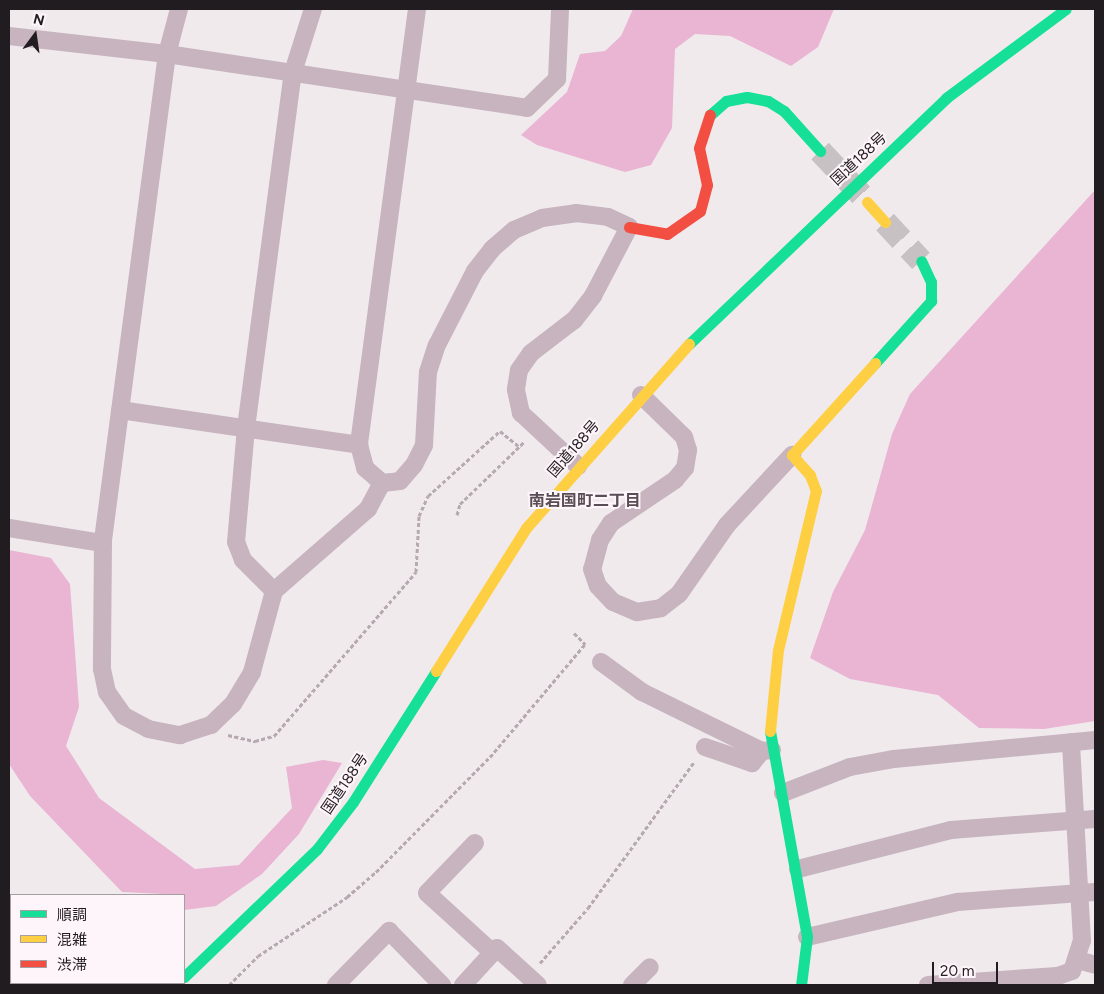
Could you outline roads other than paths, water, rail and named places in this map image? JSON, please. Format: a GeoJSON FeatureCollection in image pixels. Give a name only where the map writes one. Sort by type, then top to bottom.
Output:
{"type":"FeatureCollection","features":[{"type":"Feature","properties":{"kind":"main road","name":"国道188号"},"geometry":{"type":"LineString","coordinates":[[185,977],[317,849],[353,802],[526,528],[641,395],[741,290],[946,98],[1066,9]]}},
{"type":"Feature","properties":{"kind":"main road"},"geometry":{"type":"LineString","coordinates":[[629,227],[667,234],[687,224],[700,211],[707,185],[699,148],[701,132],[711,113],[726,101],[747,97],[768,101],[784,111],[820,151]]}},
{"type":"Feature","properties":{"kind":"main road"},"geometry":{"type":"LineString","coordinates":[[867,202],[885,222]]}},
{"type":"Feature","properties":{"kind":"main road"},"geometry":{"type":"LineString","coordinates":[[802,985],[807,937],[798,869],[783,793],[767,751],[770,689],[816,491],[810,475],[792,455],[932,302],[931,282],[920,261]]}},
{"type":"Feature","properties":{"kind":"street"},"geometry":{"type":"LineString","coordinates":[[179,9],[167,54],[103,543],[102,670],[107,692],[124,716],[148,729],[180,735],[211,725],[233,704],[252,672],[274,591],[368,510],[382,483]]}},
{"type":"Feature","properties":{"kind":"street"},"geometry":{"type":"LineString","coordinates":[[274,591],[243,560],[236,542],[246,428],[293,72],[313,9]]}},
{"type":"Feature","properties":{"kind":"street"},"geometry":{"type":"LineString","coordinates":[[382,483],[365,468],[359,445],[408,89],[417,9]]}},
{"type":"Feature","properties":{"kind":"street"},"geometry":{"type":"LineString","coordinates":[[9,36],[167,54],[528,108],[557,79],[560,9]]}},
{"type":"Feature","properties":{"kind":"street"},"geometry":{"type":"LineString","coordinates":[[382,483],[400,480],[421,452],[427,424],[428,372],[437,345],[474,271],[492,249],[514,230],[542,218],[592,215],[629,227],[593,296],[519,370],[516,390],[521,414],[536,431],[578,466]]}},
{"type":"Feature","properties":{"kind":"street"},"geometry":{"type":"LineString","coordinates":[[641,395],[684,437],[688,450],[685,468],[675,480],[611,523],[600,540],[592,570],[598,586],[613,602],[636,612],[661,608],[679,594],[728,525],[792,455]]}},
{"type":"Feature","properties":{"kind":"street"},"geometry":{"type":"LineString","coordinates":[[120,410],[359,445]]}},
{"type":"Feature","properties":{"kind":"street"},"geometry":{"type":"LineString","coordinates":[[9,528],[103,543]]}},
{"type":"Feature","properties":{"kind":"street"},"geometry":{"type":"LineString","coordinates":[[601,662],[642,692],[767,751],[752,763],[705,748]]}},
{"type":"Feature","properties":{"kind":"street"},"geometry":{"type":"LineString","coordinates":[[783,793],[850,767],[1095,740]]}},
{"type":"Feature","properties":{"kind":"street"},"geometry":{"type":"LineString","coordinates":[[928,985],[989,983],[1058,976],[1072,971],[1078,960],[1088,893],[1076,820],[1071,742]]}},
{"type":"Feature","properties":{"kind":"street"},"geometry":{"type":"LineString","coordinates":[[798,869],[951,830],[1095,819]]}},
{"type":"Feature","properties":{"kind":"street"},"geometry":{"type":"LineString","coordinates":[[475,844],[427,893],[493,953]]}},
{"type":"Feature","properties":{"kind":"street"},"geometry":{"type":"LineString","coordinates":[[807,937],[958,902],[1088,893]]}},
{"type":"Feature","properties":{"kind":"street"},"geometry":{"type":"LineString","coordinates":[[336,985],[389,931],[442,985]]}},
{"type":"Feature","properties":{"kind":"street"},"geometry":{"type":"LineString","coordinates":[[464,985],[497,948],[533,981]]}},
{"type":"Feature","properties":{"kind":"street"},"geometry":{"type":"LineString","coordinates":[[1078,960],[1095,965]]}},
{"type":"Feature","properties":{"kind":"street"},"geometry":{"type":"LineString","coordinates":[[632,985],[650,967]]}},
{"type":"Feature","properties":{"kind":"tunnel"},"geometry":{"type":"LineString","coordinates":[[820,151],[865,199]]}},
{"type":"Feature","properties":{"kind":"tunnel"},"geometry":{"type":"LineString","coordinates":[[885,222],[921,261]]}},
{"type":"Feature","properties":{"kind":"district","name":"南岩国町二丁目"},"geometry":{"type":"Point","coordinates":[585,501]}}]}
